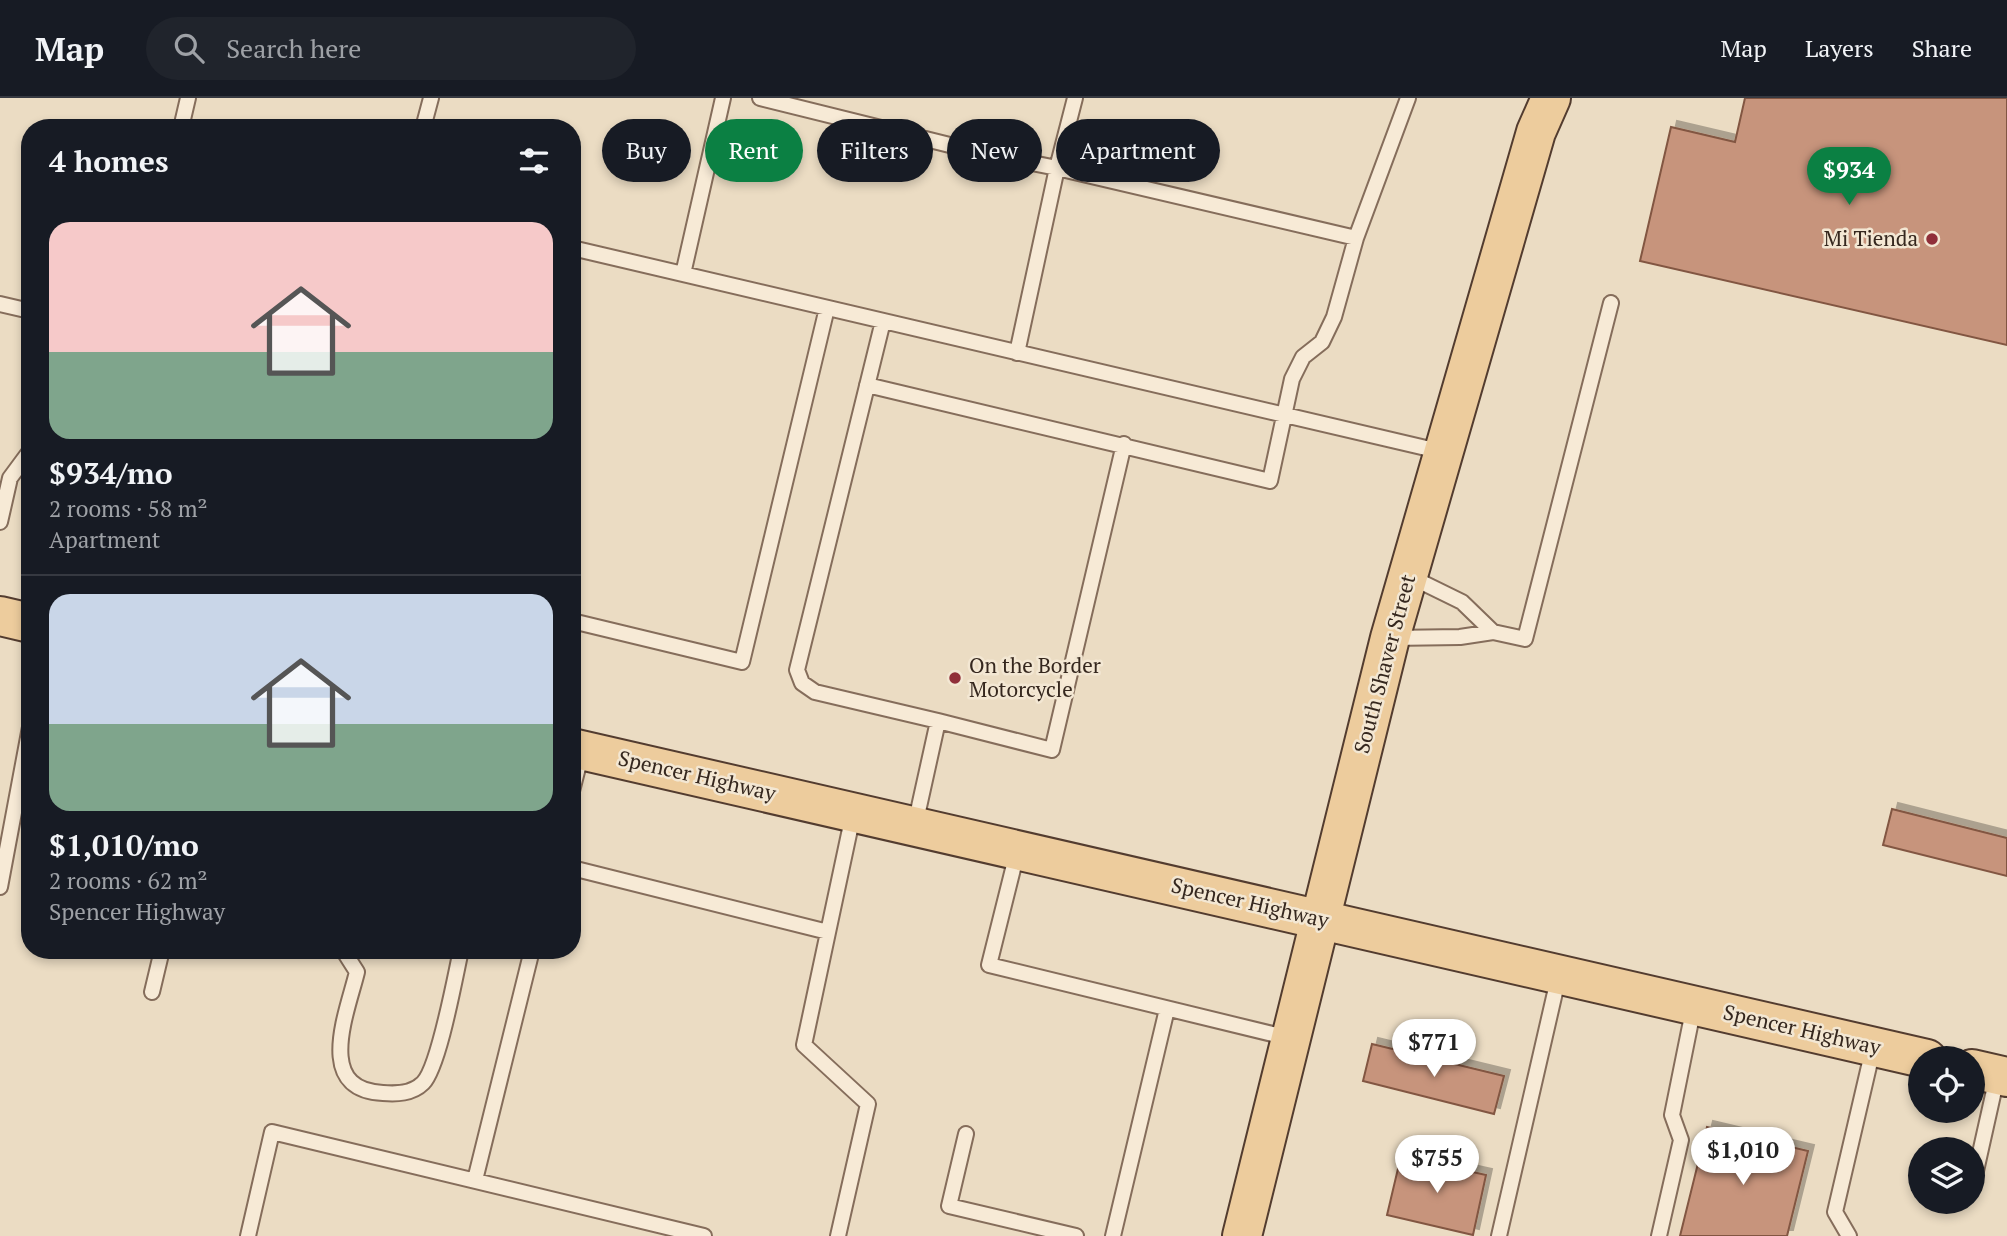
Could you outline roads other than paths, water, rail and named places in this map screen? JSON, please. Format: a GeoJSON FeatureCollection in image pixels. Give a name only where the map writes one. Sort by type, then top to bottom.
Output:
{"type":"FeatureCollection","features":[{"type":"Feature","properties":{"kind":"main road","name":"South Shaver Street"},"geometry":{"type":"LineString","coordinates":[[1241,1236],[1390,638],[1536,132],[1551,98]]}},
{"type":"Feature","properties":{"kind":"main road"},"geometry":{"type":"LineString","coordinates":[[0,616],[21,621]]}},
{"type":"Feature","properties":{"kind":"main road","name":"Spencer Highway"},"geometry":{"type":"LineString","coordinates":[[581,750],[1908,1054]]}},
{"type":"Feature","properties":{"kind":"lane"},"geometry":{"type":"LineString","coordinates":[[183,119],[188,98]]}},
{"type":"Feature","properties":{"kind":"lane"},"geometry":{"type":"LineString","coordinates":[[425,119],[431,98]]}},
{"type":"Feature","properties":{"kind":"lane"},"geometry":{"type":"LineString","coordinates":[[683,274],[723,98]]}},
{"type":"Feature","properties":{"kind":"lane"},"geometry":{"type":"LineString","coordinates":[[760,98],[982,153],[1056,168]]}},
{"type":"Feature","properties":{"kind":"lane"},"geometry":{"type":"LineString","coordinates":[[1070,119],[1075,98]]}},
{"type":"Feature","properties":{"kind":"lane"},"geometry":{"type":"LineString","coordinates":[[867,385],[1124,444],[1270,481],[1292,379],[1303,357],[1322,342],[1334,317],[1356,238],[1408,98]]}},
{"type":"Feature","properties":{"kind":"lane"},"geometry":{"type":"LineString","coordinates":[[1017,353],[1056,173]]}},
{"type":"Feature","properties":{"kind":"lane"},"geometry":{"type":"LineString","coordinates":[[1117,182],[1356,238]]}},
{"type":"Feature","properties":{"kind":"lane"},"geometry":{"type":"LineString","coordinates":[[581,250],[1444,453]]}},
{"type":"Feature","properties":{"kind":"lane"},"geometry":{"type":"LineString","coordinates":[[1390,638],[1460,637],[1493,632],[1525,639],[1611,303]]}},
{"type":"Feature","properties":{"kind":"lane"},"geometry":{"type":"LineString","coordinates":[[0,304],[21,309]]}},
{"type":"Feature","properties":{"kind":"lane"},"geometry":{"type":"LineString","coordinates":[[581,623],[742,662],[827,308]]}},
{"type":"Feature","properties":{"kind":"lane"},"geometry":{"type":"LineString","coordinates":[[883,321],[797,670],[802,683],[815,692],[1052,750],[1124,444]]}},
{"type":"Feature","properties":{"kind":"lane"},"geometry":{"type":"LineString","coordinates":[[0,522],[5,477],[21,460]]}},
{"type":"Feature","properties":{"kind":"lane"},"geometry":{"type":"LineString","coordinates":[[1408,575],[1462,602],[1493,632]]}},
{"type":"Feature","properties":{"kind":"lane"},"geometry":{"type":"LineString","coordinates":[[915,825],[938,721]]}},
{"type":"Feature","properties":{"kind":"lane"},"geometry":{"type":"LineString","coordinates":[[0,887],[21,775]]}},
{"type":"Feature","properties":{"kind":"lane"},"geometry":{"type":"LineString","coordinates":[[838,1236],[868,1104],[804,1045],[854,811]]}},
{"type":"Feature","properties":{"kind":"lane"},"geometry":{"type":"LineString","coordinates":[[1018,849],[989,965],[1290,1039]]}},
{"type":"Feature","properties":{"kind":"lane"},"geometry":{"type":"LineString","coordinates":[[581,870],[828,932]]}},
{"type":"Feature","properties":{"kind":"lane"},"geometry":{"type":"LineString","coordinates":[[152,992],[160,959]]}},
{"type":"Feature","properties":{"kind":"lane"},"geometry":{"type":"LineString","coordinates":[[349,959],[357,972],[340,1045],[340,1066],[348,1080],[374,1093],[402,1094],[423,1083],[433,1064],[459,959]]}},
{"type":"Feature","properties":{"kind":"lane"},"geometry":{"type":"LineString","coordinates":[[475,1180],[530,959]]}},
{"type":"Feature","properties":{"kind":"lane"},"geometry":{"type":"LineString","coordinates":[[1499,1236],[1559,974]]}},
{"type":"Feature","properties":{"kind":"lane"},"geometry":{"type":"LineString","coordinates":[[1659,1236],[1681,1140],[1672,1115],[1694,1005]]}},
{"type":"Feature","properties":{"kind":"lane"},"geometry":{"type":"LineString","coordinates":[[1113,1236],[1167,1009]]}},
{"type":"Feature","properties":{"kind":"lane"},"geometry":{"type":"LineString","coordinates":[[1849,1236],[1835,1212],[1874,1046]]}},
{"type":"Feature","properties":{"kind":"lane"},"geometry":{"type":"LineString","coordinates":[[1982,1137],[1992,1074]]}},
{"type":"Feature","properties":{"kind":"lane"},"geometry":{"type":"LineString","coordinates":[[248,1236],[272,1132],[704,1236]]}},
{"type":"Feature","properties":{"kind":"lane"},"geometry":{"type":"LineString","coordinates":[[966,1134],[949,1206],[1076,1236]]}},
{"type":"Feature","properties":{"kind":"place","name":"Mi Tienda"},"geometry":{"type":"Point","coordinates":[1932,239]}},
{"type":"Feature","properties":{"kind":"place","name":"On the Border Motorcycle"},"geometry":{"type":"Point","coordinates":[955,678]}}]}
